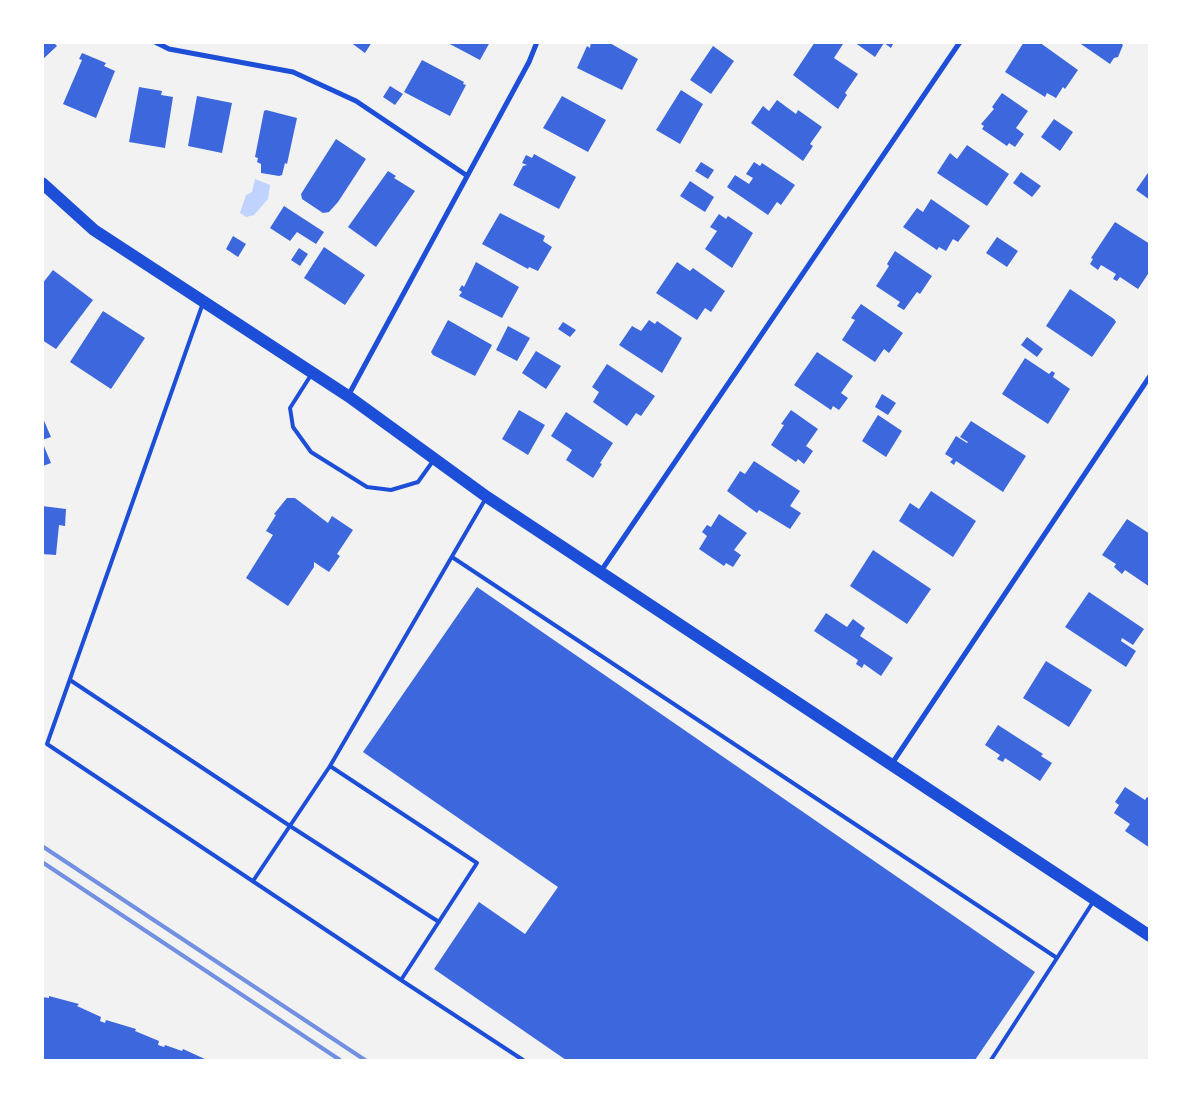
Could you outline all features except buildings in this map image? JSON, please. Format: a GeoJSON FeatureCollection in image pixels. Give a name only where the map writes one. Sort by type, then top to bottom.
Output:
{"type":"FeatureCollection","features":[{"type":"Feature","properties":{"kind":"main road"},"geometry":{"type":"LineString","coordinates":[[42,183],[94,230],[202,303],[348,396],[486,496],[1150,936]]}},
{"type":"Feature","properties":{"kind":"street"},"geometry":{"type":"LineString","coordinates":[[155,42],[168,49],[293,72],[356,101],[466,175]]}},
{"type":"Feature","properties":{"kind":"street"},"geometry":{"type":"LineString","coordinates":[[348,396],[466,175],[529,62],[537,42]]}},
{"type":"Feature","properties":{"kind":"street"},"geometry":{"type":"LineString","coordinates":[[601,571],[960,42]]}},
{"type":"Feature","properties":{"kind":"street"},"geometry":{"type":"LineString","coordinates":[[891,766],[1150,376]]}},
{"type":"Feature","properties":{"kind":"lane"},"geometry":{"type":"LineString","coordinates":[[202,303],[47,744],[524,1060]]}},
{"type":"Feature","properties":{"kind":"lane"},"geometry":{"type":"LineString","coordinates":[[312,373],[290,408],[293,427],[311,452],[367,487],[391,490],[418,482],[434,460]]}},
{"type":"Feature","properties":{"kind":"lane"},"geometry":{"type":"LineString","coordinates":[[253,881],[330,766],[486,496]]}},
{"type":"Feature","properties":{"kind":"lane"},"geometry":{"type":"LineString","coordinates":[[452,556],[1057,958]]}},
{"type":"Feature","properties":{"kind":"lane"},"geometry":{"type":"LineString","coordinates":[[70,680],[439,922]]}},
{"type":"Feature","properties":{"kind":"lane"},"geometry":{"type":"LineString","coordinates":[[330,766],[477,863],[401,980]]}},
{"type":"Feature","properties":{"kind":"lane"},"geometry":{"type":"LineString","coordinates":[[991,1060],[1094,899]]}},
{"type":"Feature","properties":{"kind":"water"},"geometry":{"type":"Polygon","coordinates":[[[255,179],[270,185],[268,199],[254,215],[246,217],[240,213],[246,195],[252,192],[255,179]]]}},
{"type":"Feature","properties":{"kind":"railway"},"geometry":{"type":"LineString","coordinates":[[42,846],[365,1060]]}},
{"type":"Feature","properties":{"kind":"railway"},"geometry":{"type":"LineString","coordinates":[[42,862],[340,1060]]}}]}
